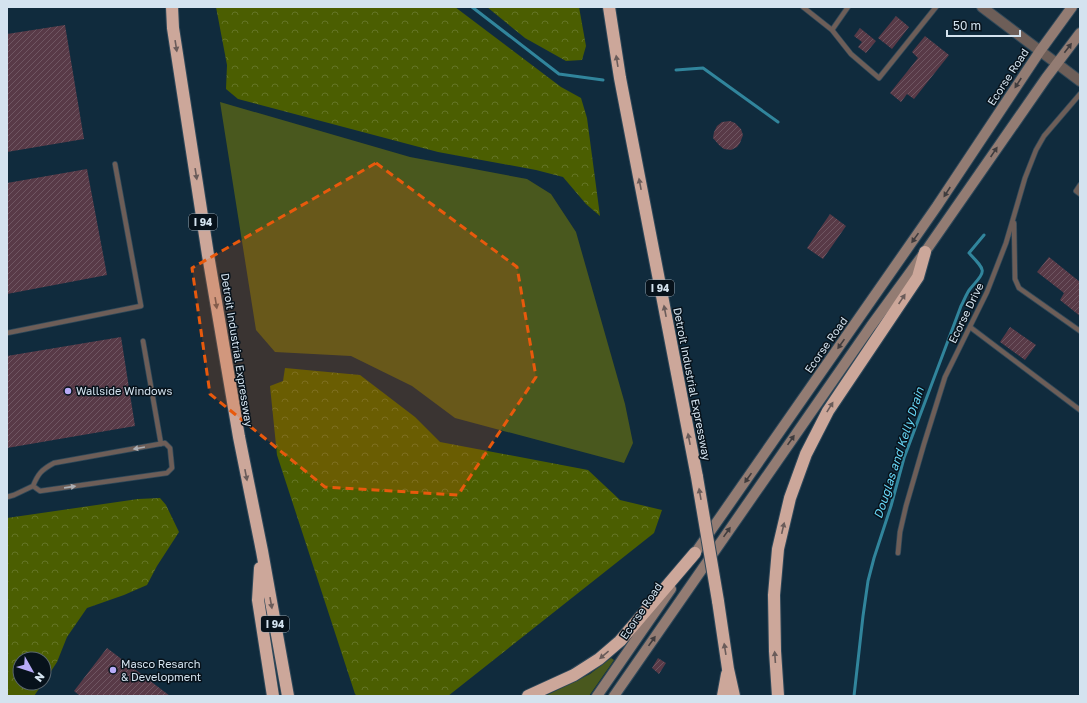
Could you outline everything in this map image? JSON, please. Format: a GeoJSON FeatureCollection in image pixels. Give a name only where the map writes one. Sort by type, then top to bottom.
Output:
{"type":"FeatureCollection","features":[{"type":"Feature","properties":{"kind":"highway","name":"Detroit Industrial Expressway"},"geometry":{"type":"LineString","coordinates":[[172,7],[173,28],[239,437],[262,551],[288,696]]}},
{"type":"Feature","properties":{"kind":"highway","name":"Detroit Industrial Expressway"},"geometry":{"type":"LineString","coordinates":[[609,7],[622,85],[697,477],[728,669],[734,696]]}},
{"type":"Feature","properties":{"kind":"highway"},"geometry":{"type":"LineString","coordinates":[[778,696],[775,651],[774,595],[778,549],[790,498],[806,454],[828,411],[918,277],[925,252]]}},
{"type":"Feature","properties":{"kind":"highway"},"geometry":{"type":"LineString","coordinates":[[262,551],[258,600],[273,696]]}},
{"type":"Feature","properties":{"kind":"highway"},"geometry":{"type":"LineString","coordinates":[[528,696],[574,675],[599,659],[620,641],[695,553]]}},
{"type":"Feature","properties":{"kind":"highway"},"geometry":{"type":"LineString","coordinates":[[723,696],[728,669]]}},
{"type":"Feature","properties":{"kind":"main road","name":"Ecorse Road"},"geometry":{"type":"LineString","coordinates":[[597,696],[937,206],[1040,51],[1072,7]]}},
{"type":"Feature","properties":{"kind":"main road"},"geometry":{"type":"LineString","coordinates":[[614,696],[1041,84],[1080,33]]}},
{"type":"Feature","properties":{"kind":"street"},"geometry":{"type":"LineString","coordinates":[[982,7],[1080,81]]}},
{"type":"Feature","properties":{"kind":"lane"},"geometry":{"type":"LineString","coordinates":[[803,7],[832,30],[851,54],[879,78],[936,7]]}},
{"type":"Feature","properties":{"kind":"lane"},"geometry":{"type":"LineString","coordinates":[[832,30],[848,7]]}},
{"type":"Feature","properties":{"kind":"lane","name":"Ecorse Drive"},"geometry":{"type":"LineString","coordinates":[[898,553],[901,526],[945,377],[987,292],[1006,243],[1025,178],[1036,150],[1044,136],[1080,94]]}},
{"type":"Feature","properties":{"kind":"lane"},"geometry":{"type":"LineString","coordinates":[[7,333],[141,306],[115,164]]}},
{"type":"Feature","properties":{"kind":"lane"},"geometry":{"type":"LineString","coordinates":[[1080,185],[1076,191],[1080,194]]}},
{"type":"Feature","properties":{"kind":"lane"},"geometry":{"type":"LineString","coordinates":[[1014,216],[1015,279],[1019,288],[1080,331]]}},
{"type":"Feature","properties":{"kind":"lane"},"geometry":{"type":"LineString","coordinates":[[970,327],[1080,410]]}},
{"type":"Feature","properties":{"kind":"lane"},"geometry":{"type":"LineString","coordinates":[[143,341],[161,444]]}},
{"type":"Feature","properties":{"kind":"lane"},"geometry":{"type":"LineString","coordinates":[[7,497],[33,486],[38,474],[45,468],[54,464],[161,444],[164,444],[170,448],[172,468],[167,473],[40,491],[33,486]]}},
{"type":"Feature","properties":{"kind":"highlighted area"},"geometry":{"type":"Polygon","coordinates":[[[376,163],[517,267],[536,377],[458,495],[325,487],[210,394],[192,268],[376,163]]]}},
{"type":"Feature","properties":{"kind":"green space"},"geometry":{"type":"Polygon","coordinates":[[[216,7],[455,7],[561,87],[581,98],[587,118],[600,216],[586,204],[563,177],[536,170],[438,152],[238,99],[226,89],[227,65],[216,7]]]}},
{"type":"Feature","properties":{"kind":"green space"},"geometry":{"type":"Polygon","coordinates":[[[487,7],[579,7],[586,46],[582,60],[566,61],[525,38],[487,7]]]}},
{"type":"Feature","properties":{"kind":"green space"},"geometry":{"type":"Polygon","coordinates":[[[220,102],[410,157],[527,179],[551,194],[576,232],[625,404],[633,443],[624,463],[455,418],[412,386],[351,356],[275,352],[256,330],[220,102]]]}},
{"type":"Feature","properties":{"kind":"green space"},"geometry":{"type":"Polygon","coordinates":[[[285,368],[360,375],[415,417],[440,442],[588,470],[620,500],[662,510],[654,533],[448,696],[357,696],[355,694],[277,455],[270,386],[283,381],[285,368]]]}},
{"type":"Feature","properties":{"kind":"green space"},"geometry":{"type":"Polygon","coordinates":[[[160,498],[166,505],[179,532],[157,566],[147,585],[87,608],[67,637],[57,662],[52,670],[52,651],[12,651],[12,691],[37,691],[34,696],[7,696],[7,518],[138,499],[160,498]]]}},
{"type":"Feature","properties":{"kind":"green space"},"geometry":{"type":"Polygon","coordinates":[[[611,658],[614,660],[589,696],[545,696],[590,674],[611,658]]]}},
{"type":"Feature","properties":{"kind":"building"},"geometry":{"type":"Polygon","coordinates":[[[896,16],[909,27],[892,49],[878,38],[896,16]]]}},
{"type":"Feature","properties":{"kind":"building"},"geometry":{"type":"Polygon","coordinates":[[[65,25],[84,139],[7,152],[7,34],[65,25]]]}},
{"type":"Feature","properties":{"kind":"building"},"geometry":{"type":"Polygon","coordinates":[[[860,28],[876,41],[866,53],[858,47],[862,42],[854,36],[860,28]]]}},
{"type":"Feature","properties":{"kind":"building"},"geometry":{"type":"Polygon","coordinates":[[[925,36],[949,55],[914,99],[907,94],[901,102],[890,93],[918,58],[912,52],[925,36]]]}},
{"type":"Feature","properties":{"kind":"building"},"geometry":{"type":"Polygon","coordinates":[[[730,121],[735,123],[741,129],[743,135],[737,147],[731,150],[724,149],[713,138],[717,126],[722,122],[730,121]]]}},
{"type":"Feature","properties":{"kind":"building"},"geometry":{"type":"Polygon","coordinates":[[[87,169],[107,275],[7,294],[7,183],[87,169]]]}},
{"type":"Feature","properties":{"kind":"building"},"geometry":{"type":"Polygon","coordinates":[[[830,214],[846,226],[823,259],[807,248],[830,214]]]}},
{"type":"Feature","properties":{"kind":"building"},"geometry":{"type":"Polygon","coordinates":[[[1049,257],[1080,282],[1080,316],[1060,300],[1064,293],[1037,272],[1049,257]]]}},
{"type":"Feature","properties":{"kind":"building"},"geometry":{"type":"Polygon","coordinates":[[[1010,327],[1036,345],[1025,360],[1000,342],[1010,327]]]}},
{"type":"Feature","properties":{"kind":"building","name":"Wallside Windows"},"geometry":{"type":"Polygon","coordinates":[[[121,337],[135,426],[7,448],[7,356],[121,337]]]}},
{"type":"Feature","properties":{"kind":"building","name":"Masco Resarch & Development"},"geometry":{"type":"Polygon","coordinates":[[[107,648],[170,696],[80,696],[74,691],[107,648]]]}},
{"type":"Feature","properties":{"kind":"building"},"geometry":{"type":"Polygon","coordinates":[[[658,658],[666,663],[659,674],[652,668],[658,658]]]}},
{"type":"Feature","properties":{"kind":"waterway"},"geometry":{"type":"LineString","coordinates":[[472,7],[559,74],[603,80]]}},
{"type":"Feature","properties":{"kind":"waterway"},"geometry":{"type":"LineString","coordinates":[[676,70],[703,68],[778,122]]}},
{"type":"Feature","properties":{"kind":"waterway","name":"Douglas and Kelly Drain"},"geometry":{"type":"LineString","coordinates":[[854,696],[868,581],[874,558],[891,506],[904,458],[961,306],[981,274],[982,271],[979,264],[969,253],[984,235]]}},
{"type":"Feature","properties":{"kind":"place","name":"Wallside Windows"},"geometry":{"type":"Point","coordinates":[68,391]}},
{"type":"Feature","properties":{"kind":"place","name":"Masco Resarch & Development"},"geometry":{"type":"Point","coordinates":[113,670]}}]}
